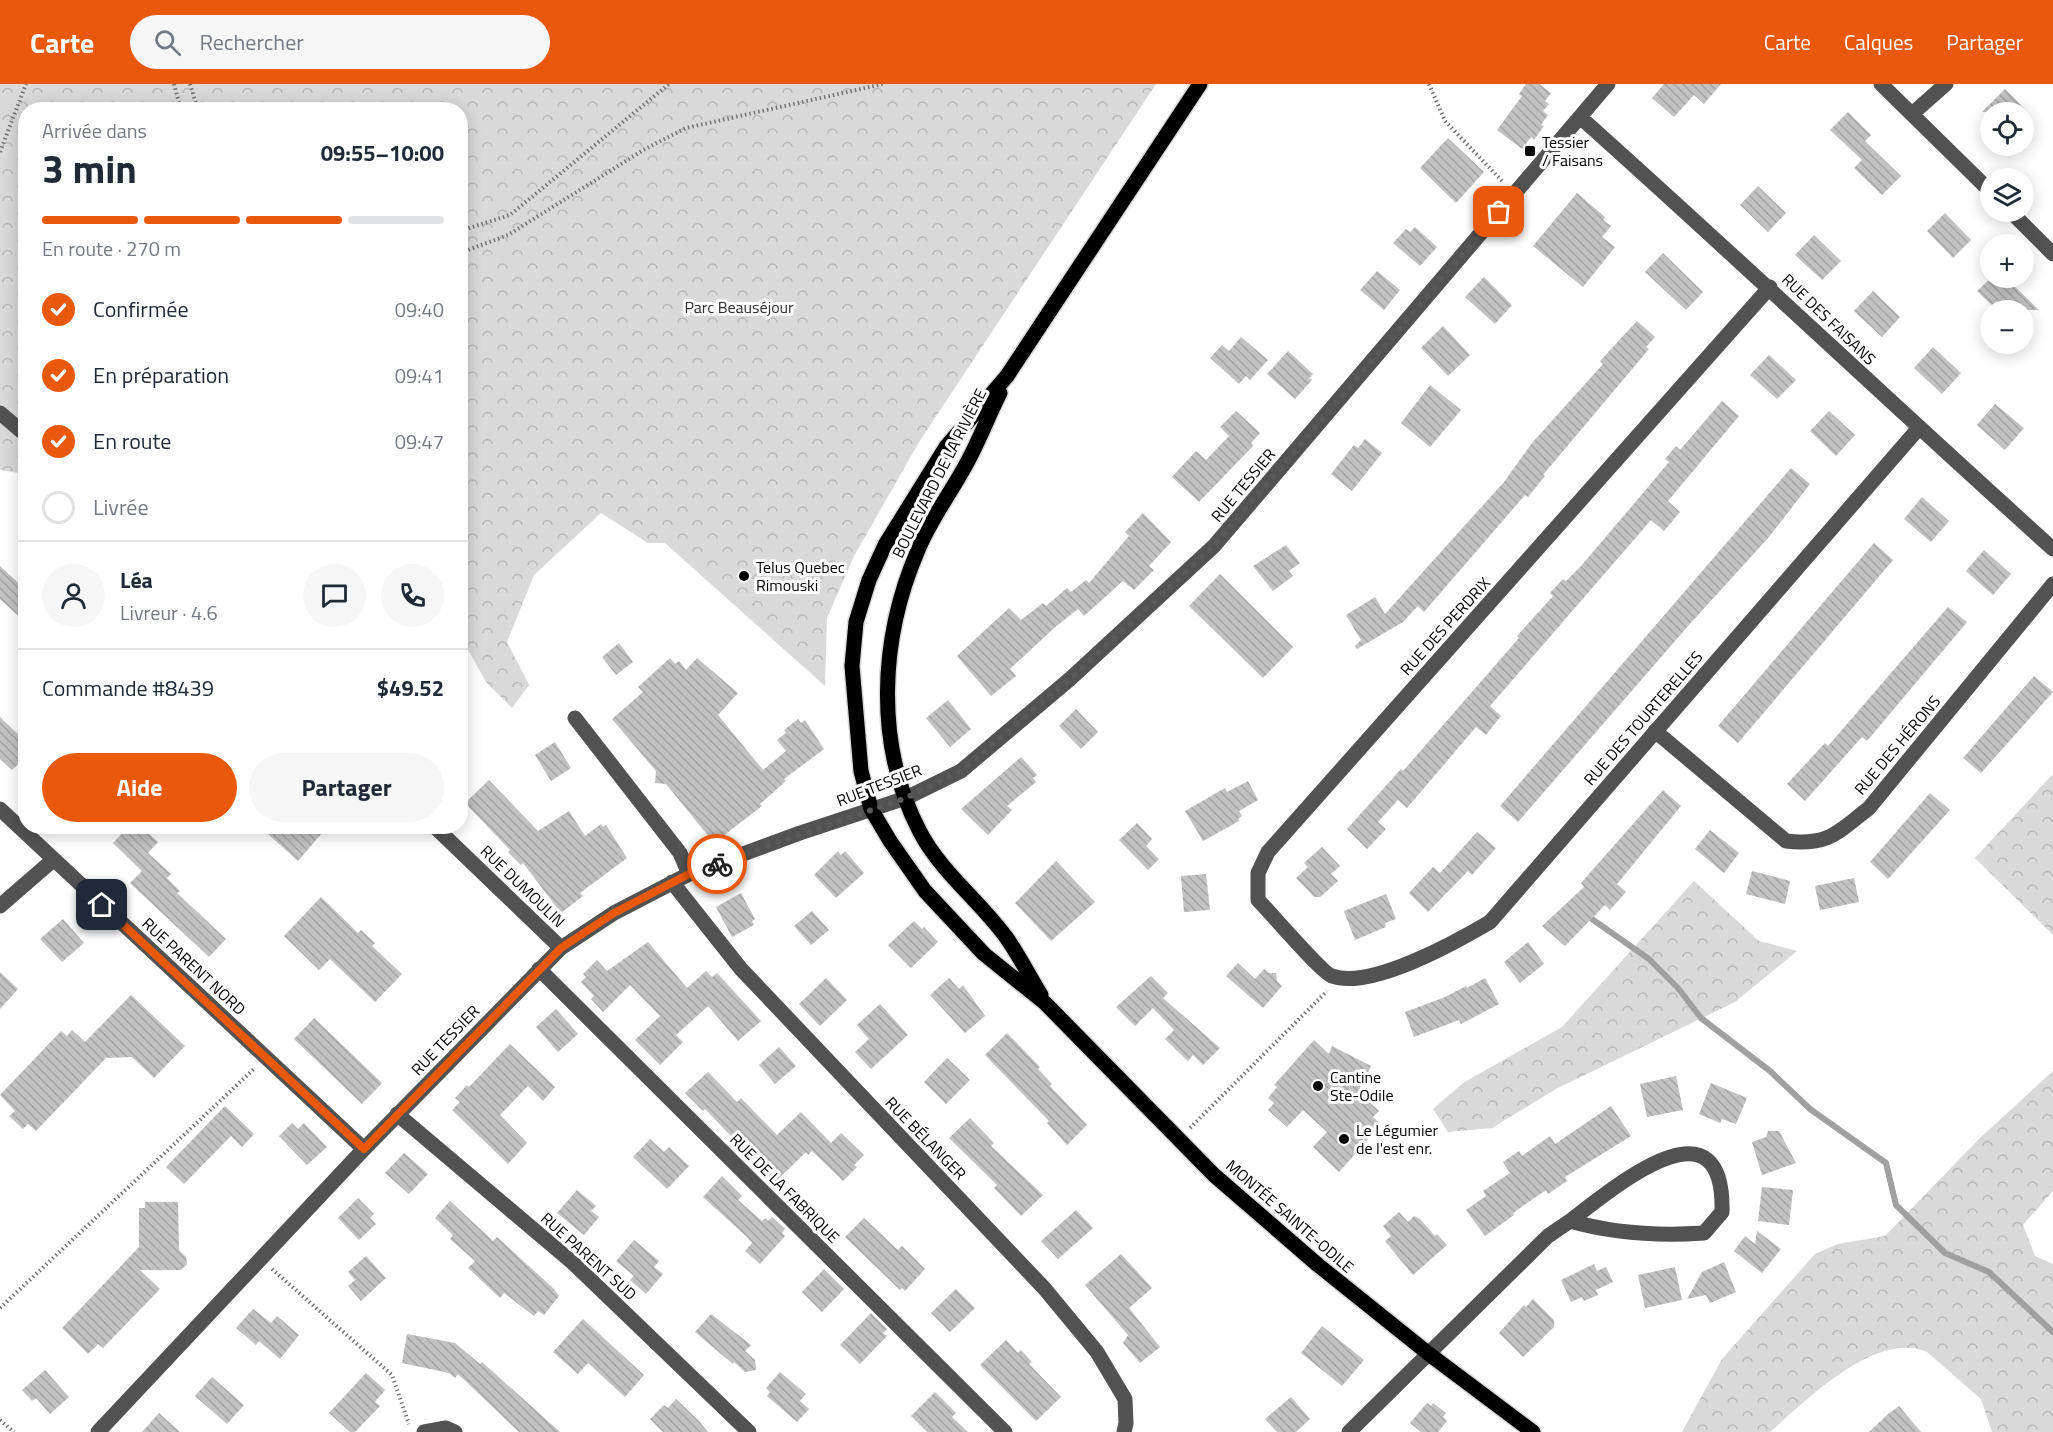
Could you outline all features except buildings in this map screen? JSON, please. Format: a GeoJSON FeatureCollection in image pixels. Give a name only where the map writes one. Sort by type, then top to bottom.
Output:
{"type":"FeatureCollection","features":[{"type":"Feature","properties":{"kind":"main road","name":"BOULEVARD DE LA RIVIÈRE"},"geometry":{"type":"LineString","coordinates":[[871,809],[861,771],[852,666],[859,611],[885,545],[946,447],[1007,376],[1200,84]]}},
{"type":"Feature","properties":{"kind":"main road","name":"BOULEVARD DE LA RIVIÈRE"},"geometry":{"type":"LineString","coordinates":[[906,798],[891,743],[887,694],[890,645],[897,609],[918,549],[969,459],[1007,376]]}},
{"type":"Feature","properties":{"kind":"main road","name":"MONTÉE SAINTE-ODILE"},"geometry":{"type":"LineString","coordinates":[[906,798],[920,832],[943,865],[1006,937],[1045,1003]]}},
{"type":"Feature","properties":{"kind":"main road","name":"MONTÉE SAINTE-ODILE"},"geometry":{"type":"LineString","coordinates":[[871,809],[925,891],[984,954],[1045,1003],[1214,1175],[1318,1265],[1429,1354],[1533,1432]]}},
{"type":"Feature","properties":{"kind":"street","name":"RUE TESSIER"},"geometry":{"type":"LineString","coordinates":[[98,1432],[397,1114],[561,948],[614,913],[689,874],[906,798],[961,771],[1070,679],[1214,546],[1608,84]]}},
{"type":"Feature","properties":{"kind":"street"},"geometry":{"type":"LineString","coordinates":[[1881,84],[1980,181]]}},
{"type":"Feature","properties":{"kind":"street"},"geometry":{"type":"LineString","coordinates":[[1912,114],[1946,84]]}},
{"type":"Feature","properties":{"kind":"street","name":"RUE DES FAISANS"},"geometry":{"type":"LineString","coordinates":[[1580,117],[1770,287],[1918,429],[2053,549]]}},
{"type":"Feature","properties":{"kind":"street"},"geometry":{"type":"LineString","coordinates":[[2021,222],[2053,254]]}},
{"type":"Feature","properties":{"kind":"street","name":"RUE DES PERDRIX"},"geometry":{"type":"LineString","coordinates":[[1358,980],[1330,976],[1258,900],[1258,873],[1268,852],[1770,287]]}},
{"type":"Feature","properties":{"kind":"street"},"geometry":{"type":"LineString","coordinates":[[0,413],[18,428]]}},
{"type":"Feature","properties":{"kind":"street","name":"RUE DES TOURTERELLES"},"geometry":{"type":"LineString","coordinates":[[1358,980],[1443,949],[1490,922],[1918,429]]}},
{"type":"Feature","properties":{"kind":"street","name":"RUE DES HÉRONS"},"geometry":{"type":"LineString","coordinates":[[1655,731],[1786,841],[1810,844],[1831,837],[1869,808],[2053,584]]}},
{"type":"Feature","properties":{"kind":"street"},"geometry":{"type":"LineString","coordinates":[[575,718],[680,853],[689,874]]}},
{"type":"Feature","properties":{"kind":"street","name":"RUE PARENT NORD"},"geometry":{"type":"LineString","coordinates":[[0,809],[18,826]]}},
{"type":"Feature","properties":{"kind":"street","name":"RUE PARENT NORD"},"geometry":{"type":"LineString","coordinates":[[26,834],[364,1149]]}},
{"type":"Feature","properties":{"kind":"street","name":"RUE DUMOULIN"},"geometry":{"type":"LineString","coordinates":[[443,834],[561,948]]}},
{"type":"Feature","properties":{"kind":"street"},"geometry":{"type":"LineString","coordinates":[[0,906],[53,860]]}},
{"type":"Feature","properties":{"kind":"street","name":"RUE BÉLANGER"},"geometry":{"type":"LineString","coordinates":[[672,882],[741,969],[1044,1288],[1097,1352],[1125,1399],[1124,1432]]}},
{"type":"Feature","properties":{"kind":"street","name":"RUE DE LA FABRIQUE"},"geometry":{"type":"LineString","coordinates":[[539,969],[1005,1432]]}},
{"type":"Feature","properties":{"kind":"street","name":"RUE PARENT SUD"},"geometry":{"type":"LineString","coordinates":[[397,1114],[572,1262],[749,1432]]}},
{"type":"Feature","properties":{"kind":"street"},"geometry":{"type":"LineString","coordinates":[[1349,1432],[1548,1236],[1615,1185],[1663,1157],[1693,1155],[1709,1162],[1716,1172],[1722,1191],[1722,1212],[1704,1233],[1671,1235],[1593,1228],[1570,1221]]}},
{"type":"Feature","properties":{"kind":"street"},"geometry":{"type":"LineString","coordinates":[[424,1432],[446,1428],[455,1432]]}},
{"type":"Feature","properties":{"kind":"path"},"geometry":{"type":"LineString","coordinates":[[19,102],[26,84]]}},
{"type":"Feature","properties":{"kind":"path"},"geometry":{"type":"LineString","coordinates":[[174,84],[179,102]]}},
{"type":"Feature","properties":{"kind":"path"},"geometry":{"type":"LineString","coordinates":[[190,84],[196,102]]}},
{"type":"Feature","properties":{"kind":"path"},"geometry":{"type":"LineString","coordinates":[[468,228],[510,215],[669,84]]}},
{"type":"Feature","properties":{"kind":"path"},"geometry":{"type":"LineString","coordinates":[[468,251],[508,235],[645,149],[686,128],[884,84]]}},
{"type":"Feature","properties":{"kind":"path"},"geometry":{"type":"LineString","coordinates":[[1429,84],[1445,121],[1515,194]]}},
{"type":"Feature","properties":{"kind":"path"},"geometry":{"type":"LineString","coordinates":[[0,152],[18,105]]}},
{"type":"Feature","properties":{"kind":"path"},"geometry":{"type":"LineString","coordinates":[[1179,1139],[1340,978]]}},
{"type":"Feature","properties":{"kind":"path"},"geometry":{"type":"LineString","coordinates":[[0,1308],[266,1058]]}},
{"type":"Feature","properties":{"kind":"path"},"geometry":{"type":"LineString","coordinates":[[261,1259],[392,1375],[412,1432]]}},
{"type":"Feature","properties":{"kind":"path"},"geometry":{"type":"LineString","coordinates":[[0,1420],[14,1432]]}},
{"type":"Feature","properties":{"kind":"green space","name":"Parc Beauséjour"},"geometry":{"type":"Polygon","coordinates":[[[0,84],[1156,84],[919,442],[854,556],[827,618],[825,686],[665,543],[648,543],[601,513],[534,575],[507,642],[529,685],[512,708],[486,682],[468,650],[468,102],[18,102],[18,473],[0,470],[0,84]]]}},
{"type":"Feature","properties":{"kind":"green space"},"geometry":{"type":"Polygon","coordinates":[[[2053,774],[2053,935],[1975,858],[2053,774]]]}},
{"type":"Feature","properties":{"kind":"green space"},"geometry":{"type":"Polygon","coordinates":[[[1694,881],[1759,941],[1797,951],[1735,1002],[1556,1089],[1492,1128],[1448,1132],[1433,1109],[1463,1083],[1562,1027],[1694,881]]]}},
{"type":"Feature","properties":{"kind":"green space"},"geometry":{"type":"Polygon","coordinates":[[[2053,1071],[2053,1191],[2023,1225],[2035,1256],[2053,1264],[2053,1432],[1992,1432],[1981,1399],[1927,1352],[1907,1348],[1886,1351],[1864,1359],[1822,1387],[1770,1432],[1682,1432],[1722,1359],[1815,1254],[1838,1244],[1885,1236],[1980,1138],[2053,1071]]]}},
{"type":"Feature","properties":{"kind":"waterway"},"geometry":{"type":"LineString","coordinates":[[1589,917],[1649,959],[1678,988],[1701,1018],[1770,1071],[1810,1109],[1886,1163],[1896,1205],[1945,1253],[1989,1272],[2053,1332]]}},
{"type":"Feature","properties":{"kind":"way so far"},"geometry":{"type":"LineString","coordinates":[[717,864],[800,833],[906,798],[961,771],[1070,679],[1214,546],[1499,212]]}},
{"type":"Feature","properties":{"kind":"place","name":"Tessier / Faisans"},"geometry":{"type":"Point","coordinates":[1530,151]}},
{"type":"Feature","properties":{"kind":"place","name":"Telus Quebec Rimouski"},"geometry":{"type":"Point","coordinates":[744,576]}},
{"type":"Feature","properties":{"kind":"place","name":"Cantine Ste-Odile"},"geometry":{"type":"Point","coordinates":[1318,1086]}},
{"type":"Feature","properties":{"kind":"place","name":"Le Légumier de l'est enr."},"geometry":{"type":"Point","coordinates":[1344,1139]}},
{"type":"Feature","properties":{"kind":"route"},"geometry":{"type":"LineString","coordinates":[[102,905],[364,1149],[561,948],[614,913],[672,882],[717,864]]}}]}
